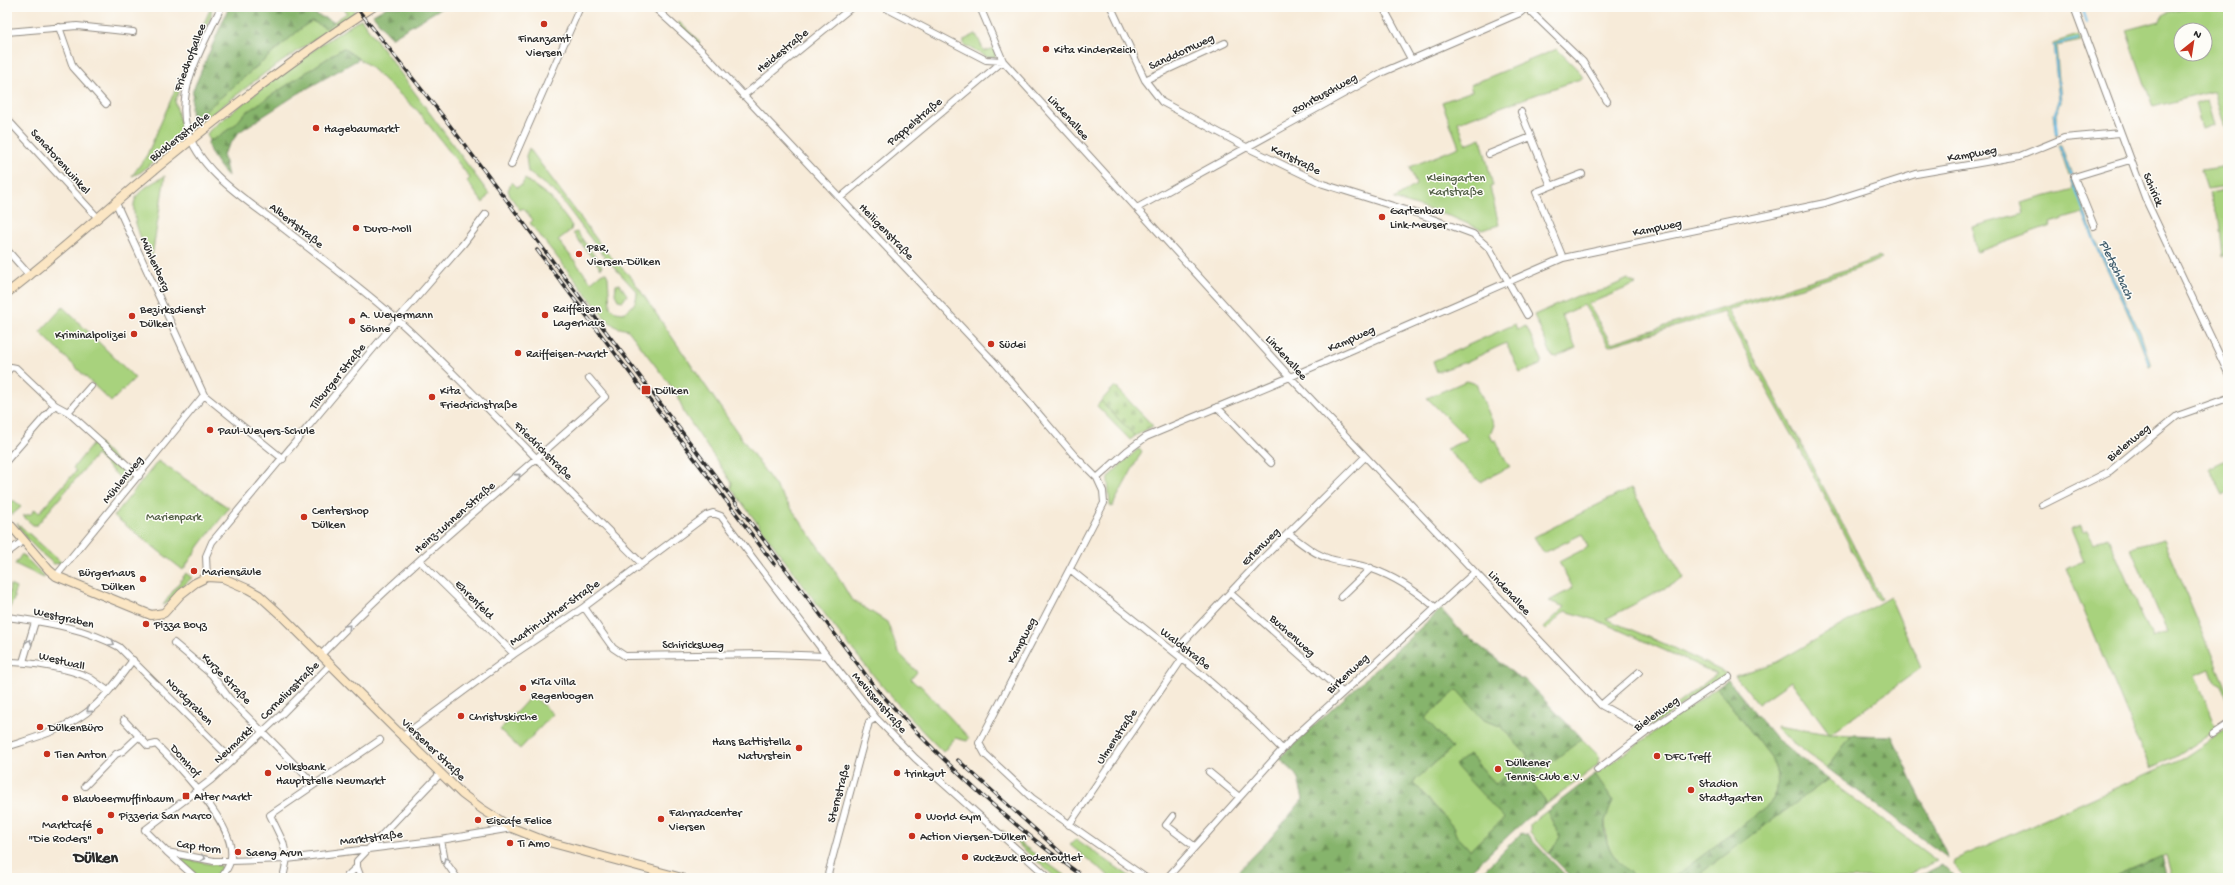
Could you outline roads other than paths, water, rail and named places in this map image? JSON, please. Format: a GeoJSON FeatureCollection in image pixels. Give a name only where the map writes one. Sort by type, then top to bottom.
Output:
{"type":"FeatureCollection","features":[{"type":"Feature","properties":{"kind":"main road","name":"Bücklersstraße"},"geometry":{"type":"LineString","coordinates":[[7,293],[30,276],[191,140],[258,86],[330,34],[373,7]]}},
{"type":"Feature","properties":{"kind":"main road"},"geometry":{"type":"LineString","coordinates":[[7,521],[23,541],[56,576],[151,615],[158,616],[164,613],[181,594],[194,583],[207,577]]}},
{"type":"Feature","properties":{"kind":"main road","name":"Viersener Straße"},"geometry":{"type":"LineString","coordinates":[[207,577],[213,576],[223,578],[259,595],[462,794],[512,828],[556,844],[682,878]]}},
{"type":"Feature","properties":{"kind":"street","name":"Friedhofsallee"},"geometry":{"type":"LineString","coordinates":[[191,140],[186,128],[183,102],[186,88],[221,7]]}},
{"type":"Feature","properties":{"kind":"street"},"geometry":{"type":"LineString","coordinates":[[512,165],[580,7]]}},
{"type":"Feature","properties":{"kind":"street","name":"Heiligenstraße"},"geometry":{"type":"LineString","coordinates":[[654,7],[702,51],[987,353],[1074,456],[1097,478]]}},
{"type":"Feature","properties":{"kind":"street","name":"Heidestraße"},"geometry":{"type":"LineString","coordinates":[[743,96],[852,7]]}},
{"type":"Feature","properties":{"kind":"street"},"geometry":{"type":"LineString","coordinates":[[884,7],[986,60],[1003,62]]}},
{"type":"Feature","properties":{"kind":"street","name":"Lindenallee"},"geometry":{"type":"LineString","coordinates":[[980,7],[1003,62],[1290,377],[1601,705],[1648,731]]}},
{"type":"Feature","properties":{"kind":"street","name":"Karlstraße"},"geometry":{"type":"LineString","coordinates":[[1111,7],[1145,80],[1162,102],[1248,148],[1323,184],[1422,215],[1473,234],[1490,249],[1510,281],[1527,315]]}},
{"type":"Feature","properties":{"kind":"street"},"geometry":{"type":"LineString","coordinates":[[1383,7],[1411,59]]}},
{"type":"Feature","properties":{"kind":"street"},"geometry":{"type":"LineString","coordinates":[[1527,7],[1583,62],[1606,101]]}},
{"type":"Feature","properties":{"kind":"street","name":"Rohrbuschweg"},"geometry":{"type":"LineString","coordinates":[[1137,208],[1383,72],[1527,7]]}},
{"type":"Feature","properties":{"kind":"street","name":"Schirick"},"geometry":{"type":"LineString","coordinates":[[2074,7],[2146,200],[2228,373]]}},
{"type":"Feature","properties":{"kind":"street"},"geometry":{"type":"LineString","coordinates":[[7,32],[77,26],[133,32]]}},
{"type":"Feature","properties":{"kind":"street"},"geometry":{"type":"LineString","coordinates":[[59,27],[73,67],[106,104]]}},
{"type":"Feature","properties":{"kind":"street","name":"Sanddornweg"},"geometry":{"type":"LineString","coordinates":[[1145,80],[1225,43]]}},
{"type":"Feature","properties":{"kind":"street","name":"Pappelstraße"},"geometry":{"type":"LineString","coordinates":[[840,198],[1003,62]]}},
{"type":"Feature","properties":{"kind":"street"},"geometry":{"type":"LineString","coordinates":[[1521,112],[1552,186]]}},
{"type":"Feature","properties":{"kind":"street","name":"Senatorenwinkel"},"geometry":{"type":"LineString","coordinates":[[7,119],[98,218]]}},
{"type":"Feature","properties":{"kind":"street","name":"Kampweg"},"geometry":{"type":"LineString","coordinates":[[1146,878],[1032,798],[985,754],[979,743],[1104,503],[1103,491],[1097,478],[1127,451],[1146,437],[1290,377],[1563,258],[1825,203],[1916,174],[2020,156],[2064,138],[2120,133]]}},
{"type":"Feature","properties":{"kind":"street"},"geometry":{"type":"LineString","coordinates":[[1489,154],[1532,137]]}},
{"type":"Feature","properties":{"kind":"street","name":"Albertstraße"},"geometry":{"type":"LineString","coordinates":[[191,140],[199,154],[215,173],[397,320]]}},
{"type":"Feature","properties":{"kind":"street"},"geometry":{"type":"LineString","coordinates":[[2094,226],[2074,177],[2130,160]]}},
{"type":"Feature","properties":{"kind":"street"},"geometry":{"type":"LineString","coordinates":[[1563,258],[1536,192],[1582,174]]}},
{"type":"Feature","properties":{"kind":"street","name":"Mühlenberg"},"geometry":{"type":"LineString","coordinates":[[116,203],[204,395],[283,459]]}},
{"type":"Feature","properties":{"kind":"street","name":"Tilburger Straße"},"geometry":{"type":"LineString","coordinates":[[207,577],[206,556],[212,542],[283,459],[397,320],[464,243],[486,214]]}},
{"type":"Feature","properties":{"kind":"street"},"geometry":{"type":"LineString","coordinates":[[7,250],[30,276]]}},
{"type":"Feature","properties":{"kind":"street","name":"Friedrichstraße"},"geometry":{"type":"LineString","coordinates":[[397,320],[449,369],[641,563]]}},
{"type":"Feature","properties":{"kind":"street"},"geometry":{"type":"LineString","coordinates":[[7,372],[11,367],[16,368],[55,405],[68,412],[139,476]]}},
{"type":"Feature","properties":{"kind":"street","name":"Heinz-Luhnen-Straße"},"geometry":{"type":"LineString","coordinates":[[321,655],[362,611],[538,459],[604,397],[589,378]]}},
{"type":"Feature","properties":{"kind":"street"},"geometry":{"type":"LineString","coordinates":[[68,412],[91,386]]}},
{"type":"Feature","properties":{"kind":"street","name":"Mühlenweg"},"geometry":{"type":"LineString","coordinates":[[56,576],[204,395]]}},
{"type":"Feature","properties":{"kind":"street","name":"Bielenweg"},"geometry":{"type":"LineString","coordinates":[[2042,505],[2110,471],[2177,416],[2228,398]]}},
{"type":"Feature","properties":{"kind":"street"},"geometry":{"type":"LineString","coordinates":[[8,457],[55,405]]}},
{"type":"Feature","properties":{"kind":"street"},"geometry":{"type":"LineString","coordinates":[[1217,407],[1271,463]]}},
{"type":"Feature","properties":{"kind":"street","name":"Erlenweg"},"geometry":{"type":"LineString","coordinates":[[1174,652],[1288,533],[1365,457]]}},
{"type":"Feature","properties":{"kind":"street","name":"Martin-Luther-Straße"},"geometry":{"type":"LineString","coordinates":[[403,736],[514,654],[584,607],[707,515],[712,513],[721,516]]}},
{"type":"Feature","properties":{"kind":"street","name":"Mevissenstraße"},"geometry":{"type":"LineString","coordinates":[[721,516],[876,718],[930,772],[1049,878]]}},
{"type":"Feature","properties":{"kind":"street"},"geometry":{"type":"LineString","coordinates":[[1288,533],[1307,548],[1328,558],[1371,568],[1391,577],[1416,591],[1435,607]]}},
{"type":"Feature","properties":{"kind":"street"},"geometry":{"type":"LineString","coordinates":[[7,553],[23,541]]}},
{"type":"Feature","properties":{"kind":"street","name":"Ehrenfeld"},"geometry":{"type":"LineString","coordinates":[[420,561],[514,654]]}},
{"type":"Feature","properties":{"kind":"street"},"geometry":{"type":"LineString","coordinates":[[1341,597],[1371,568]]}},
{"type":"Feature","properties":{"kind":"street","name":"Waldstraße"},"geometry":{"type":"LineString","coordinates":[[1070,570],[1174,652],[1250,717],[1282,749]]}},
{"type":"Feature","properties":{"kind":"street","name":"Birkenweg"},"geometry":{"type":"LineString","coordinates":[[1167,878],[1238,796],[1282,749],[1342,692],[1475,572]]}},
{"type":"Feature","properties":{"kind":"street","name":"Buchenweg"},"geometry":{"type":"LineString","coordinates":[[1230,593],[1342,692]]}},
{"type":"Feature","properties":{"kind":"street","name":"Schiricksweg"},"geometry":{"type":"LineString","coordinates":[[584,607],[612,648],[626,656],[772,654],[827,656]]}},
{"type":"Feature","properties":{"kind":"street","name":"Westgraben"},"geometry":{"type":"LineString","coordinates":[[7,617],[83,631],[104,638],[119,647],[133,660]]}},
{"type":"Feature","properties":{"kind":"street"},"geometry":{"type":"LineString","coordinates":[[23,662],[35,622]]}},
{"type":"Feature","properties":{"kind":"street","name":"Kurze Straße"},"geometry":{"type":"LineString","coordinates":[[174,643],[212,676],[229,698],[264,731]]}},
{"type":"Feature","properties":{"kind":"street","name":"Ulmenstraße"},"geometry":{"type":"LineString","coordinates":[[1069,825],[1182,659]]}},
{"type":"Feature","properties":{"kind":"street"},"geometry":{"type":"LineString","coordinates":[[7,747],[63,727],[87,713],[108,691],[133,660]]}},
{"type":"Feature","properties":{"kind":"street","name":"Nordgraben"},"geometry":{"type":"LineString","coordinates":[[133,660],[215,741],[232,760]]}},
{"type":"Feature","properties":{"kind":"street","name":"Westwall"},"geometry":{"type":"LineString","coordinates":[[7,662],[23,662],[89,678],[108,691]]}},
{"type":"Feature","properties":{"kind":"street","name":"Corneliusstraße"},"geometry":{"type":"LineString","coordinates":[[264,731],[330,665]]}},
{"type":"Feature","properties":{"kind":"street"},"geometry":{"type":"LineString","coordinates":[[1601,705],[1639,672]]}},
{"type":"Feature","properties":{"kind":"street","name":"Bielenweg"},"geometry":{"type":"LineString","coordinates":[[1596,770],[1648,731],[1729,676]]}},
{"type":"Feature","properties":{"kind":"street","name":"Sternstraße"},"geometry":{"type":"LineString","coordinates":[[827,878],[869,722],[876,718]]}},
{"type":"Feature","properties":{"kind":"street","name":"Domhof"},"geometry":{"type":"LineString","coordinates":[[124,720],[148,746],[156,744],[198,790]]}},
{"type":"Feature","properties":{"kind":"street"},"geometry":{"type":"LineString","coordinates":[[2213,734],[2228,724]]}},
{"type":"Feature","properties":{"kind":"street","name":"Neumarkt"},"geometry":{"type":"LineString","coordinates":[[198,790],[264,731],[314,784]]}},
{"type":"Feature","properties":{"kind":"street"},"geometry":{"type":"LineString","coordinates":[[85,786],[116,754],[139,736]]}},
{"type":"Feature","properties":{"kind":"street"},"geometry":{"type":"LineString","coordinates":[[283,878],[287,859],[283,842],[270,815],[380,740]]}},
{"type":"Feature","properties":{"kind":"street"},"geometry":{"type":"LineString","coordinates":[[1209,772],[1238,796]]}},
{"type":"Feature","properties":{"kind":"street"},"geometry":{"type":"LineString","coordinates":[[361,878],[356,861],[441,773]]}},
{"type":"Feature","properties":{"kind":"street"},"geometry":{"type":"LineString","coordinates":[[198,790],[221,823],[231,846],[231,861]]}},
{"type":"Feature","properties":{"kind":"street","name":"Cap Horn"},"geometry":{"type":"LineString","coordinates":[[196,878],[145,830],[198,790]]}},
{"type":"Feature","properties":{"kind":"street"},"geometry":{"type":"LineString","coordinates":[[1173,816],[1166,825],[1194,846]]}},
{"type":"Feature","properties":{"kind":"street","name":"Marktstraße"},"geometry":{"type":"LineString","coordinates":[[231,861],[287,859],[441,840],[512,828]]}},
{"type":"Feature","properties":{"kind":"street"},"geometry":{"type":"LineString","coordinates":[[441,840],[445,861],[458,878]]}},
{"type":"Feature","properties":{"kind":"street","name":"Cap Horn"},"geometry":{"type":"LineString","coordinates":[[167,852],[214,861],[231,861],[224,877]]}},
{"type":"Feature","properties":{"kind":"street"},"geometry":{"type":"LineString","coordinates":[[345,878],[357,867]]}},
{"type":"Feature","properties":{"kind":"waterway","name":"Pletschbach"},"geometry":{"type":"LineString","coordinates":[[2082,7],[2087,22]]}},
{"type":"Feature","properties":{"kind":"waterway","name":"Pletschbach"},"geometry":{"type":"LineString","coordinates":[[2057,134],[2055,113],[2060,101],[2054,45],[2078,39]]}},
{"type":"Feature","properties":{"kind":"waterway","name":"Pletschbach"},"geometry":{"type":"LineString","coordinates":[[2060,146],[2071,175]]}},
{"type":"Feature","properties":{"kind":"waterway","name":"Pletschbach"},"geometry":{"type":"LineString","coordinates":[[2072,180],[2094,240],[2139,333],[2149,365]]}},
{"type":"Feature","properties":{"kind":"railway"},"geometry":{"type":"LineString","coordinates":[[356,7],[442,115],[875,687],[949,764],[1001,812],[1056,857],[1085,878]]}},
{"type":"Feature","properties":{"kind":"railway"},"geometry":{"type":"LineString","coordinates":[[537,250],[774,564]]}},
{"type":"Feature","properties":{"kind":"railway"},"geometry":{"type":"LineString","coordinates":[[958,760],[1068,859]]}},
{"type":"Feature","properties":{"kind":"place","name":"Finanzamt Viersen"},"geometry":{"type":"Point","coordinates":[544,24]}},
{"type":"Feature","properties":{"kind":"place","name":"Kita KinderReich"},"geometry":{"type":"Point","coordinates":[1046,49]}},
{"type":"Feature","properties":{"kind":"place","name":"Hagebaumarkt"},"geometry":{"type":"Point","coordinates":[316,128]}},
{"type":"Feature","properties":{"kind":"place","name":"Gartenbau Link-Meuser"},"geometry":{"type":"Point","coordinates":[1382,217]}},
{"type":"Feature","properties":{"kind":"place","name":"Duro-Moll"},"geometry":{"type":"Point","coordinates":[356,228]}},
{"type":"Feature","properties":{"kind":"place","name":"P&R, Viersen-Dülken"},"geometry":{"type":"Point","coordinates":[579,254]}},
{"type":"Feature","properties":{"kind":"place","name":"Raiffeisen Lagerhaus"},"geometry":{"type":"Point","coordinates":[545,315]}},
{"type":"Feature","properties":{"kind":"place","name":"Bezirksdienst Dülken"},"geometry":{"type":"Point","coordinates":[132,316]}},
{"type":"Feature","properties":{"kind":"place","name":"A. Weyermann Söhne"},"geometry":{"type":"Point","coordinates":[352,321]}},
{"type":"Feature","properties":{"kind":"place","name":"Kriminalpolizei"},"geometry":{"type":"Point","coordinates":[134,334]}},
{"type":"Feature","properties":{"kind":"place","name":"Südei"},"geometry":{"type":"Point","coordinates":[991,344]}},
{"type":"Feature","properties":{"kind":"place","name":"Raiffeisen-Markt"},"geometry":{"type":"Point","coordinates":[518,353]}},
{"type":"Feature","properties":{"kind":"place","name":"Dülken"},"geometry":{"type":"Point","coordinates":[646,390]}},
{"type":"Feature","properties":{"kind":"place","name":"Kita Friedrichstraße"},"geometry":{"type":"Point","coordinates":[432,397]}},
{"type":"Feature","properties":{"kind":"place","name":"Paul-Weyers-Schule"},"geometry":{"type":"Point","coordinates":[210,430]}},
{"type":"Feature","properties":{"kind":"place","name":"Centershop Dülken"},"geometry":{"type":"Point","coordinates":[304,517]}},
{"type":"Feature","properties":{"kind":"place","name":"Mariensäule"},"geometry":{"type":"Point","coordinates":[194,571]}},
{"type":"Feature","properties":{"kind":"place","name":"Bürgerhaus Dülken"},"geometry":{"type":"Point","coordinates":[143,579]}},
{"type":"Feature","properties":{"kind":"place","name":"Pizza Boyz"},"geometry":{"type":"Point","coordinates":[146,624]}},
{"type":"Feature","properties":{"kind":"place","name":"KiTa Villa Regenbogen"},"geometry":{"type":"Point","coordinates":[523,688]}},
{"type":"Feature","properties":{"kind":"place","name":"Christuskirche"},"geometry":{"type":"Point","coordinates":[461,716]}},
{"type":"Feature","properties":{"kind":"place","name":"DülkenBüro"},"geometry":{"type":"Point","coordinates":[40,727]}},
{"type":"Feature","properties":{"kind":"place","name":"Hans Battistella Naturstein"},"geometry":{"type":"Point","coordinates":[799,748]}},
{"type":"Feature","properties":{"kind":"place","name":"Tien Anton"},"geometry":{"type":"Point","coordinates":[47,754]}},
{"type":"Feature","properties":{"kind":"place","name":"DFC Treff"},"geometry":{"type":"Point","coordinates":[1657,756]}},
{"type":"Feature","properties":{"kind":"place","name":"Dülkener Tennis-Club e.V."},"geometry":{"type":"Point","coordinates":[1498,769]}},
{"type":"Feature","properties":{"kind":"place","name":"Volksbank Hauptstelle Neumarkt"},"geometry":{"type":"Point","coordinates":[268,773]}},
{"type":"Feature","properties":{"kind":"place","name":"trinkgut"},"geometry":{"type":"Point","coordinates":[897,773]}},
{"type":"Feature","properties":{"kind":"place","name":"Stadion Stadtgarten"},"geometry":{"type":"Point","coordinates":[1691,790]}},
{"type":"Feature","properties":{"kind":"place","name":"Alter Markt"},"geometry":{"type":"Point","coordinates":[186,796]}},
{"type":"Feature","properties":{"kind":"place","name":"Blaubeermuffinbaum"},"geometry":{"type":"Point","coordinates":[65,798]}},
{"type":"Feature","properties":{"kind":"place","name":"Pizzeria San Marco"},"geometry":{"type":"Point","coordinates":[111,815]}},
{"type":"Feature","properties":{"kind":"place","name":"World Gym"},"geometry":{"type":"Point","coordinates":[918,816]}},
{"type":"Feature","properties":{"kind":"place","name":"Fahrradcenter Viersen"},"geometry":{"type":"Point","coordinates":[661,819]}},
{"type":"Feature","properties":{"kind":"place","name":"Eiscafe Felice"},"geometry":{"type":"Point","coordinates":[478,820]}},
{"type":"Feature","properties":{"kind":"place","name":"Marktcafé \"Die Roders\""},"geometry":{"type":"Point","coordinates":[100,831]}},
{"type":"Feature","properties":{"kind":"place","name":"Action Viersen-Dülken"},"geometry":{"type":"Point","coordinates":[912,836]}},
{"type":"Feature","properties":{"kind":"place","name":"Ti Amo"},"geometry":{"type":"Point","coordinates":[510,843]}},
{"type":"Feature","properties":{"kind":"place","name":"Saeng Arun"},"geometry":{"type":"Point","coordinates":[238,852]}},
{"type":"Feature","properties":{"kind":"place","name":"RuckZuck Bodenoutlet"},"geometry":{"type":"Point","coordinates":[965,857]}},
{"type":"Feature","properties":{"kind":"district","name":"Dülken"},"geometry":{"type":"Point","coordinates":[96,856]}},
{"type":"Feature","properties":{"kind":"park label","name":"Kleingarten Karlstraße"},"geometry":{"type":"Point","coordinates":[1456,184]}},
{"type":"Feature","properties":{"kind":"park label","name":"Marienpark"},"geometry":{"type":"Point","coordinates":[174,516]}}]}
